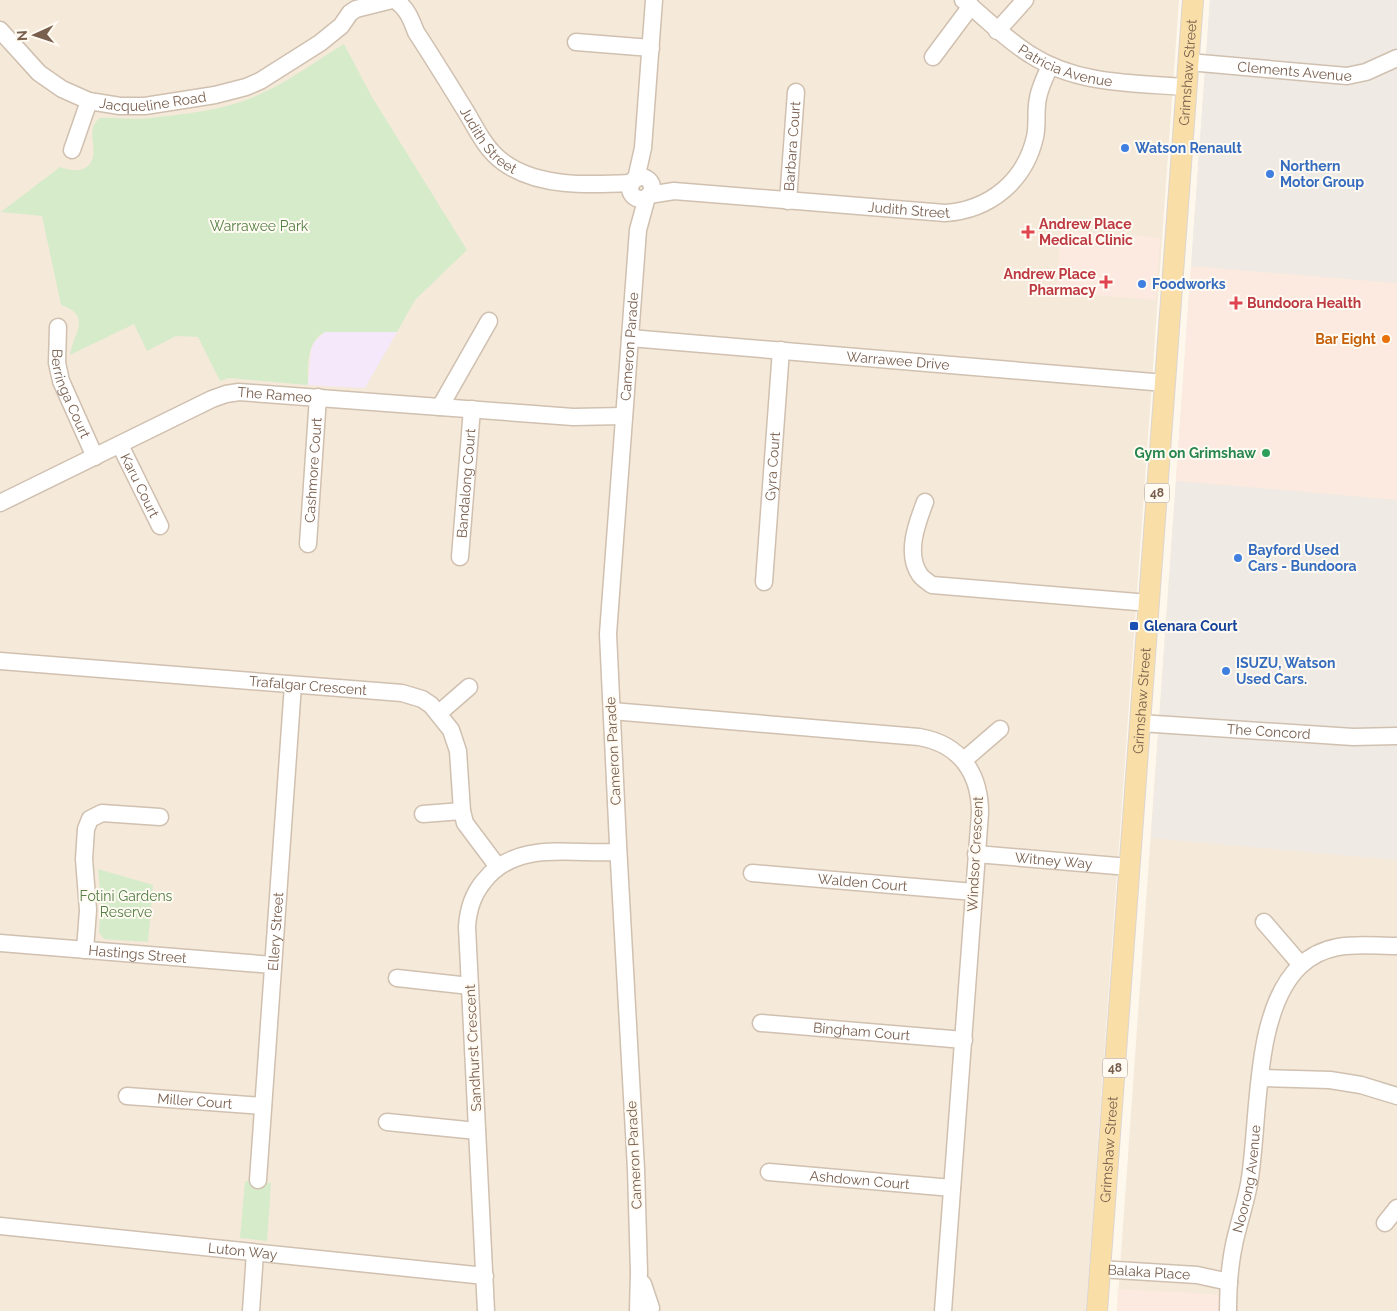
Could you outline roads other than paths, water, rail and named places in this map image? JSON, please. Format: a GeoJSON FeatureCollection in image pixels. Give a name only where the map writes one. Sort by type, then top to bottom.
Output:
{"type":"FeatureCollection","features":[{"type":"Feature","properties":{"kind":"main road","name":"Grimshaw Street"},"geometry":{"type":"LineString","coordinates":[[1097,1311],[1193,0]]}},
{"type":"Feature","properties":{"kind":"street","name":"Cameron Parade"},"geometry":{"type":"LineString","coordinates":[[649,1310],[639,1272],[636,1169],[608,634],[654,0]]}},
{"type":"Feature","properties":{"kind":"street"},"geometry":{"type":"LineString","coordinates":[[998,30],[1025,0]]}},
{"type":"Feature","properties":{"kind":"street","name":"Jacqueline Road"},"geometry":{"type":"LineString","coordinates":[[3,40],[50,82],[62,89],[89,101],[120,106],[144,106],[231,92],[260,81],[320,43],[343,34],[352,8],[365,15],[397,2]]}},
{"type":"Feature","properties":{"kind":"street","name":"Judith Street"},"geometry":{"type":"LineString","coordinates":[[397,2],[408,13],[416,32],[483,140],[502,161],[527,175],[542,178],[641,188],[945,213],[984,204],[995,198],[1014,181],[1027,160],[1037,127],[1037,99],[1050,66]]}},
{"type":"Feature","properties":{"kind":"street"},"geometry":{"type":"LineString","coordinates":[[933,58],[967,3]]}},
{"type":"Feature","properties":{"kind":"street","name":"Patricia Avenue"},"geometry":{"type":"LineString","coordinates":[[967,3],[1030,55],[1050,66],[1092,79],[1121,83],[1187,86]]}},
{"type":"Feature","properties":{"kind":"street"},"geometry":{"type":"LineString","coordinates":[[576,42],[651,48]]}},
{"type":"Feature","properties":{"kind":"street","name":"Clements Avenue"},"geometry":{"type":"LineString","coordinates":[[1189,62],[1347,76],[1366,72],[1397,58]]}},
{"type":"Feature","properties":{"kind":"street","name":"Barbara Court"},"geometry":{"type":"LineString","coordinates":[[788,201],[796,92]]}},
{"type":"Feature","properties":{"kind":"street"},"geometry":{"type":"LineString","coordinates":[[72,150],[89,101]]}},
{"type":"Feature","properties":{"kind":"street"},"geometry":{"type":"LineString","coordinates":[[440,407],[490,321]]}},
{"type":"Feature","properties":{"kind":"street","name":"Berringa Court"},"geometry":{"type":"LineString","coordinates":[[58,327],[57,363],[61,382],[95,457]]}},
{"type":"Feature","properties":{"kind":"street","name":"Warrawee Drive"},"geometry":{"type":"LineString","coordinates":[[630,338],[1165,383]]}},
{"type":"Feature","properties":{"kind":"street","name":"Gyra Court"},"geometry":{"type":"LineString","coordinates":[[764,582],[781,350]]}},
{"type":"Feature","properties":{"kind":"street","name":"The Rameo"},"geometry":{"type":"LineString","coordinates":[[0,503],[212,399],[229,393],[318,397],[624,420]]}},
{"type":"Feature","properties":{"kind":"street","name":"Cashmore Court"},"geometry":{"type":"LineString","coordinates":[[308,544],[318,397]]}},
{"type":"Feature","properties":{"kind":"street","name":"Bandalong Court"},"geometry":{"type":"LineString","coordinates":[[460,557],[472,409]]}},
{"type":"Feature","properties":{"kind":"street","name":"Karu Court"},"geometry":{"type":"LineString","coordinates":[[120,445],[160,526]]}},
{"type":"Feature","properties":{"kind":"street"},"geometry":{"type":"LineString","coordinates":[[925,502],[915,534],[914,557],[918,574],[932,584],[1149,604]]}},
{"type":"Feature","properties":{"kind":"street","name":"Trafalgar Crescent"},"geometry":{"type":"LineString","coordinates":[[0,662],[402,693],[422,699],[439,713],[452,730],[458,751],[462,811],[465,822],[469,830],[498,867]]}},
{"type":"Feature","properties":{"kind":"street","name":"Ellery Street"},"geometry":{"type":"LineString","coordinates":[[258,1180],[293,685]]}},
{"type":"Feature","properties":{"kind":"street"},"geometry":{"type":"LineString","coordinates":[[439,713],[469,687]]}},
{"type":"Feature","properties":{"kind":"street","name":"Windsor Crescent"},"geometry":{"type":"LineString","coordinates":[[612,711],[919,736],[932,739],[953,750],[964,760],[973,774],[980,800],[943,1311]]}},
{"type":"Feature","properties":{"kind":"street","name":"The Concord"},"geometry":{"type":"LineString","coordinates":[[1140,723],[1353,737],[1397,736]]}},
{"type":"Feature","properties":{"kind":"street"},"geometry":{"type":"LineString","coordinates":[[964,760],[1000,729]]}},
{"type":"Feature","properties":{"kind":"street"},"geometry":{"type":"LineString","coordinates":[[423,814],[462,811]]}},
{"type":"Feature","properties":{"kind":"street"},"geometry":{"type":"LineString","coordinates":[[85,950],[88,910],[84,859],[87,824],[94,816],[102,813],[160,817]]}},
{"type":"Feature","properties":{"kind":"street","name":"Sandhurst Crescent"},"geometry":{"type":"LineString","coordinates":[[486,1311],[468,916],[474,896],[480,886],[498,867],[513,858],[528,854],[618,848]]}},
{"type":"Feature","properties":{"kind":"street","name":"Witney Way"},"geometry":{"type":"LineString","coordinates":[[976,854],[1129,868]]}},
{"type":"Feature","properties":{"kind":"street","name":"Walden Court"},"geometry":{"type":"LineString","coordinates":[[752,873],[974,892]]}},
{"type":"Feature","properties":{"kind":"street"},"geometry":{"type":"LineString","coordinates":[[1264,922],[1298,963]]}},
{"type":"Feature","properties":{"kind":"street"},"geometry":{"type":"LineString","coordinates":[[1298,963],[1320,946],[1334,941],[1369,938],[1397,941]]}},
{"type":"Feature","properties":{"kind":"street","name":"Hastings Street"},"geometry":{"type":"LineString","coordinates":[[0,943],[273,965]]}},
{"type":"Feature","properties":{"kind":"street"},"geometry":{"type":"LineString","coordinates":[[1298,963],[1324,951],[1344,946],[1359,944],[1397,946]]}},
{"type":"Feature","properties":{"kind":"street","name":"Noorong Avenue"},"geometry":{"type":"LineString","coordinates":[[1228,1311],[1229,1277],[1237,1232],[1249,1185],[1264,1047],[1278,997],[1298,963]]}},
{"type":"Feature","properties":{"kind":"street"},"geometry":{"type":"LineString","coordinates":[[397,978],[470,986]]}},
{"type":"Feature","properties":{"kind":"street","name":"Bingham Court"},"geometry":{"type":"LineString","coordinates":[[761,1023],[964,1040]]}},
{"type":"Feature","properties":{"kind":"street"},"geometry":{"type":"LineString","coordinates":[[1260,1078],[1330,1080],[1361,1085],[1397,1096]]}},
{"type":"Feature","properties":{"kind":"street","name":"Miller Court"},"geometry":{"type":"LineString","coordinates":[[127,1096],[263,1106]]}},
{"type":"Feature","properties":{"kind":"street"},"geometry":{"type":"LineString","coordinates":[[387,1122],[477,1131]]}},
{"type":"Feature","properties":{"kind":"street","name":"Ashdown Court"},"geometry":{"type":"LineString","coordinates":[[769,1172],[952,1188]]}},
{"type":"Feature","properties":{"kind":"street"},"geometry":{"type":"LineString","coordinates":[[1385,1223],[1397,1208]]}},
{"type":"Feature","properties":{"kind":"street","name":"Luton Way"},"geometry":{"type":"LineString","coordinates":[[0,1226],[485,1276]]}},
{"type":"Feature","properties":{"kind":"street"},"geometry":{"type":"LineString","coordinates":[[251,1311],[255,1253]]}},
{"type":"Feature","properties":{"kind":"street","name":"Balaka Place"},"geometry":{"type":"LineString","coordinates":[[1100,1269],[1229,1277]]}},
{"type":"Feature","properties":{"kind":"place","name":"Watson Renault"},"geometry":{"type":"Point","coordinates":[1125,148]}},
{"type":"Feature","properties":{"kind":"place","name":"Northern Motor Group"},"geometry":{"type":"Point","coordinates":[1270,174]}},
{"type":"Feature","properties":{"kind":"place","name":"Andrew Place Medical Clinic"},"geometry":{"type":"Point","coordinates":[1028,232]}},
{"type":"Feature","properties":{"kind":"place","name":"Andrew Place Pharmacy"},"geometry":{"type":"Point","coordinates":[1106,282]}},
{"type":"Feature","properties":{"kind":"place","name":"Foodworks"},"geometry":{"type":"Point","coordinates":[1142,284]}},
{"type":"Feature","properties":{"kind":"place","name":"Bundoora Health"},"geometry":{"type":"Point","coordinates":[1236,303]}},
{"type":"Feature","properties":{"kind":"place","name":"Bar Eight"},"geometry":{"type":"Point","coordinates":[1386,339]}},
{"type":"Feature","properties":{"kind":"place","name":"Gym on Grimshaw"},"geometry":{"type":"Point","coordinates":[1266,453]}},
{"type":"Feature","properties":{"kind":"place","name":"Bayford Used Cars - Bundoora"},"geometry":{"type":"Point","coordinates":[1238,558]}},
{"type":"Feature","properties":{"kind":"place","name":"Glenara Court"},"geometry":{"type":"Point","coordinates":[1134,626]}},
{"type":"Feature","properties":{"kind":"place","name":"ISUZU, Watson Used Cars."},"geometry":{"type":"Point","coordinates":[1226,671]}},
{"type":"Feature","properties":{"kind":"park label","name":"Warrawee Park"},"geometry":{"type":"Point","coordinates":[259,226]}},
{"type":"Feature","properties":{"kind":"park label","name":"Fotini Gardens Reserve"},"geometry":{"type":"Point","coordinates":[126,904]}}]}
